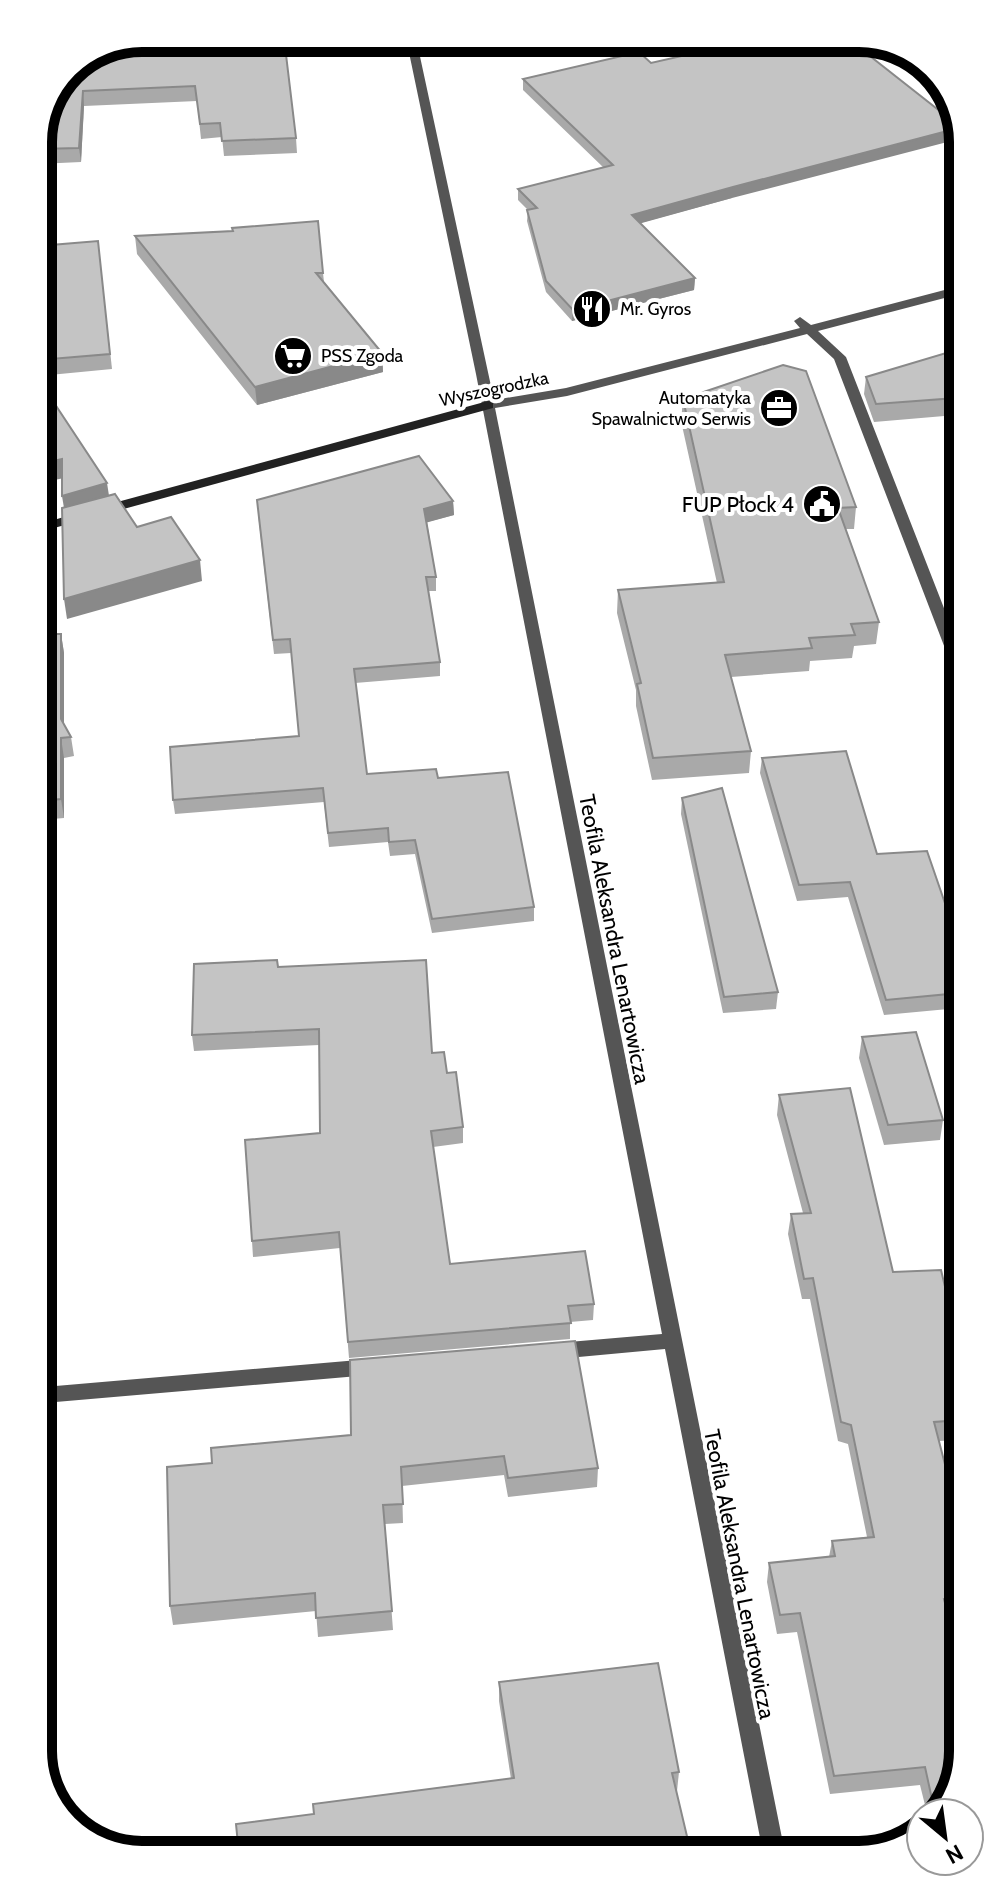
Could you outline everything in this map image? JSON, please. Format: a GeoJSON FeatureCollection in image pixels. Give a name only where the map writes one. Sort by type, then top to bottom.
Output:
{"type":"FeatureCollection","features":[{"type":"Feature","properties":{"kind":"street","name":"Teofila Aleksandra Lenartowicza"},"geometry":{"type":"LineString","coordinates":[[414,52],[488,405],[772,1841]]}},
{"type":"Feature","properties":{"kind":"street","name":"Wyszogrodzka"},"geometry":{"type":"LineString","coordinates":[[52,525],[488,405],[567,392],[949,293]]}},
{"type":"Feature","properties":{"kind":"street"},"geometry":{"type":"LineString","coordinates":[[800,321],[840,357],[949,641]]}},
{"type":"Feature","properties":{"kind":"street"},"geometry":{"type":"LineString","coordinates":[[545,1352],[671,1341]]}},
{"type":"Feature","properties":{"kind":"street"},"geometry":{"type":"LineString","coordinates":[[52,1394],[389,1366]]}},
{"type":"Feature","properties":{"kind":"building"},"geometry":{"type":"Polygon","coordinates":[[[142,52],[286,52],[296,138],[222,141],[220,123],[200,124],[195,86],[83,91],[79,148],[52,149],[55,118],[71,87],[97,64],[113,57],[142,52]]]}},
{"type":"Feature","properties":{"kind":"building"},"geometry":{"type":"Polygon","coordinates":[[[639,52],[651,63],[699,52],[865,52],[944,115],[948,131],[632,215],[695,278],[573,310],[546,281],[527,210],[537,208],[518,189],[613,165],[523,79],[639,52]]]}},
{"type":"Feature","properties":{"kind":"building"},"geometry":{"type":"Polygon","coordinates":[[[318,221],[323,273],[316,273],[382,353],[255,387],[135,236],[233,231],[232,228],[318,221]]]}},
{"type":"Feature","properties":{"kind":"building"},"geometry":{"type":"Polygon","coordinates":[[[98,241],[110,354],[52,359],[52,245],[98,241]]]}},
{"type":"Feature","properties":{"kind":"building"},"geometry":{"type":"Polygon","coordinates":[[[949,352],[949,399],[876,404],[866,377],[949,352]]]}},
{"type":"Feature","properties":{"kind":"building"},"geometry":{"type":"Polygon","coordinates":[[[783,365],[806,371],[856,507],[838,508],[879,622],[851,624],[855,635],[809,638],[812,648],[725,655],[751,751],[653,758],[637,684],[641,683],[618,590],[724,582],[683,399],[783,365]]]}},
{"type":"Feature","properties":{"kind":"building"},"geometry":{"type":"Polygon","coordinates":[[[52,400],[107,483],[62,496],[62,459],[52,461],[52,400]]]}},
{"type":"Feature","properties":{"kind":"building"},"geometry":{"type":"Polygon","coordinates":[[[419,456],[453,501],[424,509],[436,577],[426,577],[440,662],[354,669],[367,774],[436,769],[438,778],[508,772],[534,907],[432,919],[415,840],[389,842],[388,828],[328,833],[323,788],[173,800],[170,747],[299,736],[290,639],[273,640],[257,500],[419,456]]]}},
{"type":"Feature","properties":{"kind":"building"},"geometry":{"type":"Polygon","coordinates":[[[115,494],[137,527],[171,517],[200,560],[64,599],[62,508],[115,494]]]}},
{"type":"Feature","properties":{"kind":"building"},"geometry":{"type":"Polygon","coordinates":[[[52,634],[61,634],[61,719],[71,737],[61,738],[61,799],[52,800],[52,634]]]}},
{"type":"Feature","properties":{"kind":"building"},"geometry":{"type":"Polygon","coordinates":[[[846,751],[877,854],[927,851],[949,915],[949,994],[886,1000],[850,882],[799,885],[762,758],[846,751]]]}},
{"type":"Feature","properties":{"kind":"building"},"geometry":{"type":"Polygon","coordinates":[[[722,788],[778,992],[724,997],[682,798],[722,788]]]}},
{"type":"Feature","properties":{"kind":"building"},"geometry":{"type":"Polygon","coordinates":[[[277,960],[278,967],[426,960],[432,1053],[444,1052],[447,1073],[456,1072],[463,1127],[431,1131],[450,1264],[585,1251],[594,1304],[568,1306],[571,1323],[348,1342],[339,1232],[252,1241],[245,1140],[320,1133],[319,1029],[192,1035],[194,964],[277,960]]]}},
{"type":"Feature","properties":{"kind":"building"},"geometry":{"type":"Polygon","coordinates":[[[916,1032],[943,1120],[888,1125],[862,1037],[916,1032]]]}},
{"type":"Feature","properties":{"kind":"building"},"geometry":{"type":"Polygon","coordinates":[[[850,1088],[893,1272],[941,1270],[949,1303],[949,1421],[934,1422],[949,1480],[949,1598],[944,1599],[949,1618],[949,1751],[946,1775],[936,1797],[932,1797],[925,1767],[834,1776],[800,1613],[780,1615],[769,1563],[835,1556],[832,1541],[874,1537],[851,1425],[841,1422],[813,1278],[804,1279],[791,1214],[811,1213],[779,1095],[850,1088]]]}},
{"type":"Feature","properties":{"kind":"building"},"geometry":{"type":"Polygon","coordinates":[[[575,1341],[598,1468],[508,1478],[504,1456],[401,1467],[403,1504],[383,1505],[392,1611],[316,1618],[315,1593],[170,1606],[167,1467],[212,1463],[211,1448],[351,1435],[350,1360],[575,1341]]]}},
{"type":"Feature","properties":{"kind":"building"},"geometry":{"type":"Polygon","coordinates":[[[658,1663],[679,1772],[672,1773],[688,1841],[238,1841],[236,1824],[314,1814],[313,1804],[514,1778],[499,1682],[658,1663]]]}},
{"type":"Feature","properties":{"kind":"place","name":"Mr. Gyros"},"geometry":{"type":"Point","coordinates":[592,309]}},
{"type":"Feature","properties":{"kind":"place","name":"PSS Zgoda"},"geometry":{"type":"Point","coordinates":[293,356]}},
{"type":"Feature","properties":{"kind":"place","name":"Automatyka Spawalnictwo Serwis"},"geometry":{"type":"Point","coordinates":[779,408]}},
{"type":"Feature","properties":{"kind":"place","name":"FUP Płock 4"},"geometry":{"type":"Point","coordinates":[822,504]}}]}
